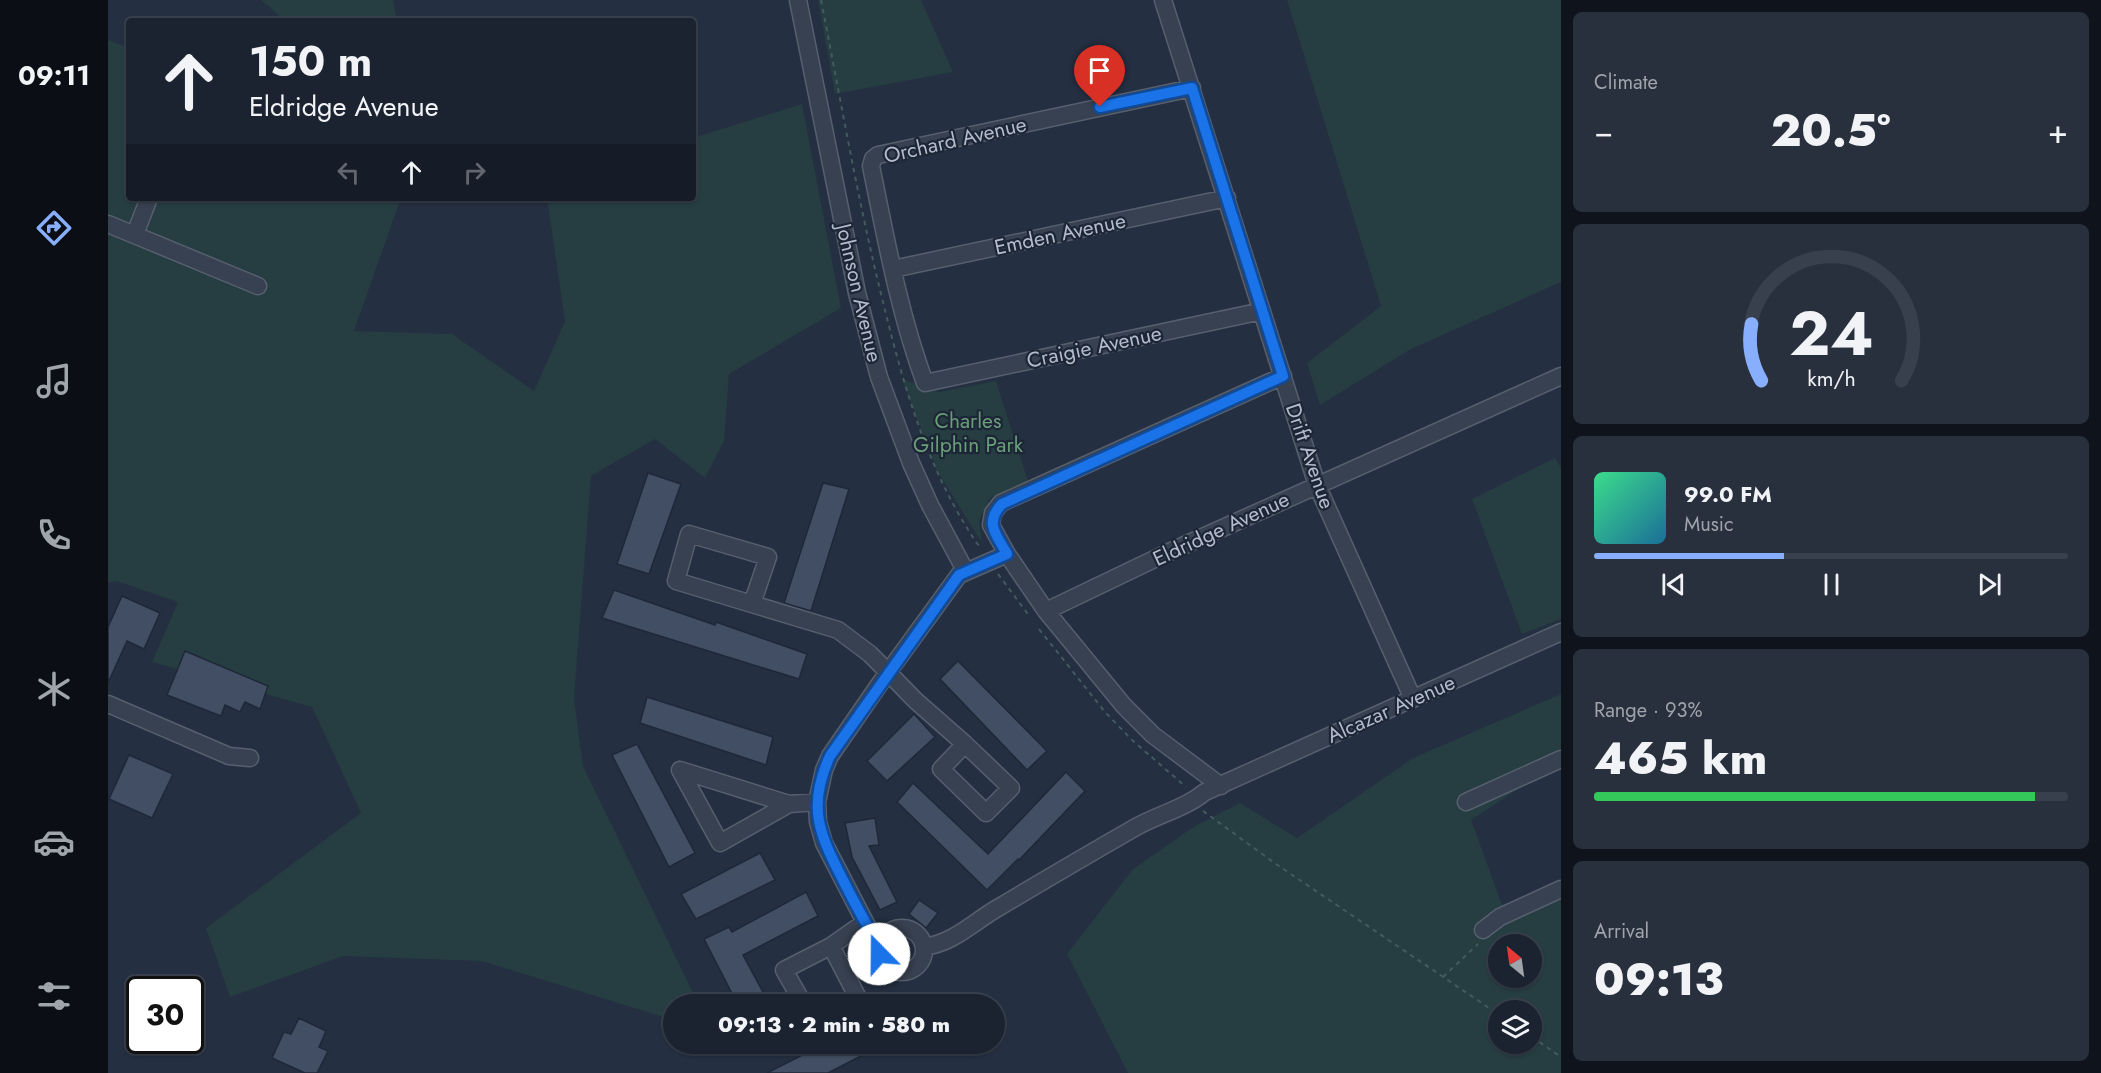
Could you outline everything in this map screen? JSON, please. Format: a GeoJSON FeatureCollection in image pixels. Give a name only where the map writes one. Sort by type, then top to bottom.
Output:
{"type":"FeatureCollection","features":[{"type":"Feature","properties":{"kind":"street","name":"Johnson Avenue"},"geometry":{"type":"LineString","coordinates":[[798,0],[857,293],[879,377],[911,463],[951,548],[966,572]]}},
{"type":"Feature","properties":{"kind":"street","name":"Drift Avenue"},"geometry":{"type":"LineString","coordinates":[[1163,0],[1317,485],[1413,699]]}},
{"type":"Feature","properties":{"kind":"street","name":"Orchard Avenue"},"geometry":{"type":"LineString","coordinates":[[925,383],[911,345],[893,269],[871,166],[873,159],[878,154],[1192,88]]}},
{"type":"Feature","properties":{"kind":"street","name":"Emden Avenue"},"geometry":{"type":"LineString","coordinates":[[893,269],[1227,198]]}},
{"type":"Feature","properties":{"kind":"street"},"geometry":{"type":"LineString","coordinates":[[135,234],[147,201]]}},
{"type":"Feature","properties":{"kind":"street"},"geometry":{"type":"LineString","coordinates":[[108,224],[258,286]]}},
{"type":"Feature","properties":{"kind":"street","name":"Craigie Avenue"},"geometry":{"type":"LineString","coordinates":[[925,383],[1262,311]]}},
{"type":"Feature","properties":{"kind":"street"},"geometry":{"type":"LineString","coordinates":[[1221,786],[1153,735],[1124,706],[1046,611],[1007,554],[992,525],[993,513],[1002,504],[1283,376]]}},
{"type":"Feature","properties":{"kind":"street","name":"Eldridge Avenue"},"geometry":{"type":"LineString","coordinates":[[1046,611],[1167,553],[1561,376]]}},
{"type":"Feature","properties":{"kind":"street"},"geometry":{"type":"LineString","coordinates":[[752,604],[768,557],[689,534],[676,581],[752,604],[838,630],[870,654],[916,701],[965,744]]}},
{"type":"Feature","properties":{"kind":"street"},"geometry":{"type":"LineString","coordinates":[[880,947],[824,843],[818,822],[817,802],[824,770],[830,756],[959,575],[1007,554]]}},
{"type":"Feature","properties":{"kind":"street","name":"Alcazar Avenue"},"geometry":{"type":"LineString","coordinates":[[924,947],[940,945],[950,940],[990,913],[1136,827],[1183,807],[1205,792],[1561,632]]}},
{"type":"Feature","properties":{"kind":"street"},"geometry":{"type":"LineString","coordinates":[[109,708],[229,756],[250,758]]}},
{"type":"Feature","properties":{"kind":"street"},"geometry":{"type":"LineString","coordinates":[[1466,802],[1561,759]]}},
{"type":"Feature","properties":{"kind":"street"},"geometry":{"type":"LineString","coordinates":[[789,804],[720,843],[680,770],[789,804],[817,802]]}},
{"type":"Feature","properties":{"kind":"street"},"geometry":{"type":"LineString","coordinates":[[1483,930],[1500,917],[1561,889]]}},
{"type":"Feature","properties":{"kind":"street"},"geometry":{"type":"LineString","coordinates":[[798,994],[784,970],[831,946],[865,922]]}},
{"type":"Feature","properties":{"kind":"street"},"geometry":{"type":"LineString","coordinates":[[893,928],[910,928],[919,934],[924,947],[918,966],[910,971],[894,971],[886,965],[879,954],[885,934],[893,928]]}},
{"type":"Feature","properties":{"kind":"street"},"geometry":{"type":"LineString","coordinates":[[831,946],[856,994]]}},
{"type":"Feature","properties":{"kind":"path"},"geometry":{"type":"LineString","coordinates":[[1204,814],[1488,1007]]}},
{"type":"Feature","properties":{"kind":"path"},"geometry":{"type":"LineString","coordinates":[[1443,977],[1482,940],[1483,930]]}},
{"type":"Feature","properties":{"kind":"path"},"geometry":{"type":"LineString","coordinates":[[1542,1044],[1561,1057]]}},
{"type":"Feature","properties":{"kind":"green space"},"geometry":{"type":"Polygon","coordinates":[[[261,0],[393,0],[396,18],[282,18],[261,0]]]}},
{"type":"Feature","properties":{"kind":"green space"},"geometry":{"type":"Polygon","coordinates":[[[818,0],[921,0],[953,72],[835,94],[818,0]]]}},
{"type":"Feature","properties":{"kind":"green space"},"geometry":{"type":"Polygon","coordinates":[[[1287,0],[1561,0],[1561,282],[1411,349],[1320,405],[1307,363],[1381,306],[1287,0]]]}},
{"type":"Feature","properties":{"kind":"green space"},"geometry":{"type":"Polygon","coordinates":[[[108,40],[126,47],[126,201],[400,201],[354,331],[452,334],[534,391],[565,321],[547,201],[696,201],[696,137],[802,104],[841,308],[729,374],[724,441],[705,478],[655,439],[591,476],[574,698],[583,766],[694,994],[663,994],[663,1017],[482,961],[343,956],[230,997],[206,928],[361,813],[312,707],[152,662],[178,602],[116,581],[108,583],[108,40]]]}},
{"type":"Feature","properties":{"kind":"green space","name":"Charles Gilphin Park"},"geometry":{"type":"Polygon","coordinates":[[[902,379],[939,392],[996,381],[1028,481],[990,498],[979,521],[982,543],[937,471],[902,379]]]}},
{"type":"Feature","properties":{"kind":"green space"},"geometry":{"type":"Polygon","coordinates":[[[1555,458],[1561,468],[1561,619],[1522,634],[1472,499],[1555,458]]]}},
{"type":"Feature","properties":{"kind":"green space"},"geometry":{"type":"Polygon","coordinates":[[[1561,694],[1561,761],[1471,820],[1508,921],[1561,896],[1561,1073],[1128,1073],[1067,954],[1133,869],[1195,826],[1240,803],[1297,838],[1413,758],[1561,694]]]}},
{"type":"Feature","properties":{"kind":"building"},"geometry":{"type":"Polygon","coordinates":[[[648,473],[681,484],[649,574],[617,564],[648,473]]]}},
{"type":"Feature","properties":{"kind":"building"},"geometry":{"type":"Polygon","coordinates":[[[823,483],[849,489],[811,611],[784,603],[823,483]]]}},
{"type":"Feature","properties":{"kind":"building"},"geometry":{"type":"Polygon","coordinates":[[[614,590],[807,654],[799,679],[602,618],[614,590]]]}},
{"type":"Feature","properties":{"kind":"building"},"geometry":{"type":"Polygon","coordinates":[[[122,596],[160,613],[144,649],[127,641],[108,683],[108,627],[122,596]]]}},
{"type":"Feature","properties":{"kind":"building"},"geometry":{"type":"Polygon","coordinates":[[[185,651],[268,686],[260,709],[245,702],[240,712],[225,705],[221,716],[167,695],[185,651]]]}},
{"type":"Feature","properties":{"kind":"building"},"geometry":{"type":"Polygon","coordinates":[[[958,661],[1047,751],[1027,770],[940,679],[958,661]]]}},
{"type":"Feature","properties":{"kind":"building"},"geometry":{"type":"Polygon","coordinates":[[[647,697],[773,737],[766,765],[640,723],[647,697]]]}},
{"type":"Feature","properties":{"kind":"building"},"geometry":{"type":"Polygon","coordinates":[[[914,714],[935,737],[887,781],[867,761],[914,714]]]}},
{"type":"Feature","properties":{"kind":"building"},"geometry":{"type":"Polygon","coordinates":[[[637,744],[695,853],[669,867],[612,755],[637,744]]]}},
{"type":"Feature","properties":{"kind":"building"},"geometry":{"type":"Polygon","coordinates":[[[129,755],[173,774],[152,818],[109,799],[129,755]]]}},
{"type":"Feature","properties":{"kind":"building"},"geometry":{"type":"Polygon","coordinates":[[[1066,772],[1085,791],[987,890],[897,802],[913,783],[988,854],[1066,772]]]}},
{"type":"Feature","properties":{"kind":"building"},"geometry":{"type":"Polygon","coordinates":[[[875,818],[879,845],[869,846],[897,902],[880,910],[852,857],[845,823],[875,818]]]}},
{"type":"Feature","properties":{"kind":"building"},"geometry":{"type":"Polygon","coordinates":[[[760,853],[775,880],[696,919],[681,894],[760,853]]]}},
{"type":"Feature","properties":{"kind":"building"},"geometry":{"type":"Polygon","coordinates":[[[806,892],[818,916],[743,955],[764,994],[732,994],[704,939],[729,927],[732,932],[806,892]]]}},
{"type":"Feature","properties":{"kind":"building"},"geometry":{"type":"Polygon","coordinates":[[[919,900],[938,913],[926,928],[909,914],[919,900]]]}},
{"type":"Feature","properties":{"kind":"building"},"geometry":{"type":"Polygon","coordinates":[[[299,1018],[326,1031],[319,1047],[328,1051],[317,1073],[305,1073],[272,1058],[284,1032],[291,1034],[299,1018]]]}},
{"type":"Feature","properties":{"kind":"building"},"geometry":{"type":"Polygon","coordinates":[[[804,1054],[865,1054],[828,1073],[767,1073],[804,1054]]]}},
{"type":"Feature","properties":{"kind":"route"},"geometry":{"type":"LineString","coordinates":[[879,954],[880,947],[824,843],[818,822],[818,789],[830,756],[959,575],[1007,554],[992,525],[993,513],[1002,504],[1283,376],[1192,88],[1100,107]]}}]}
